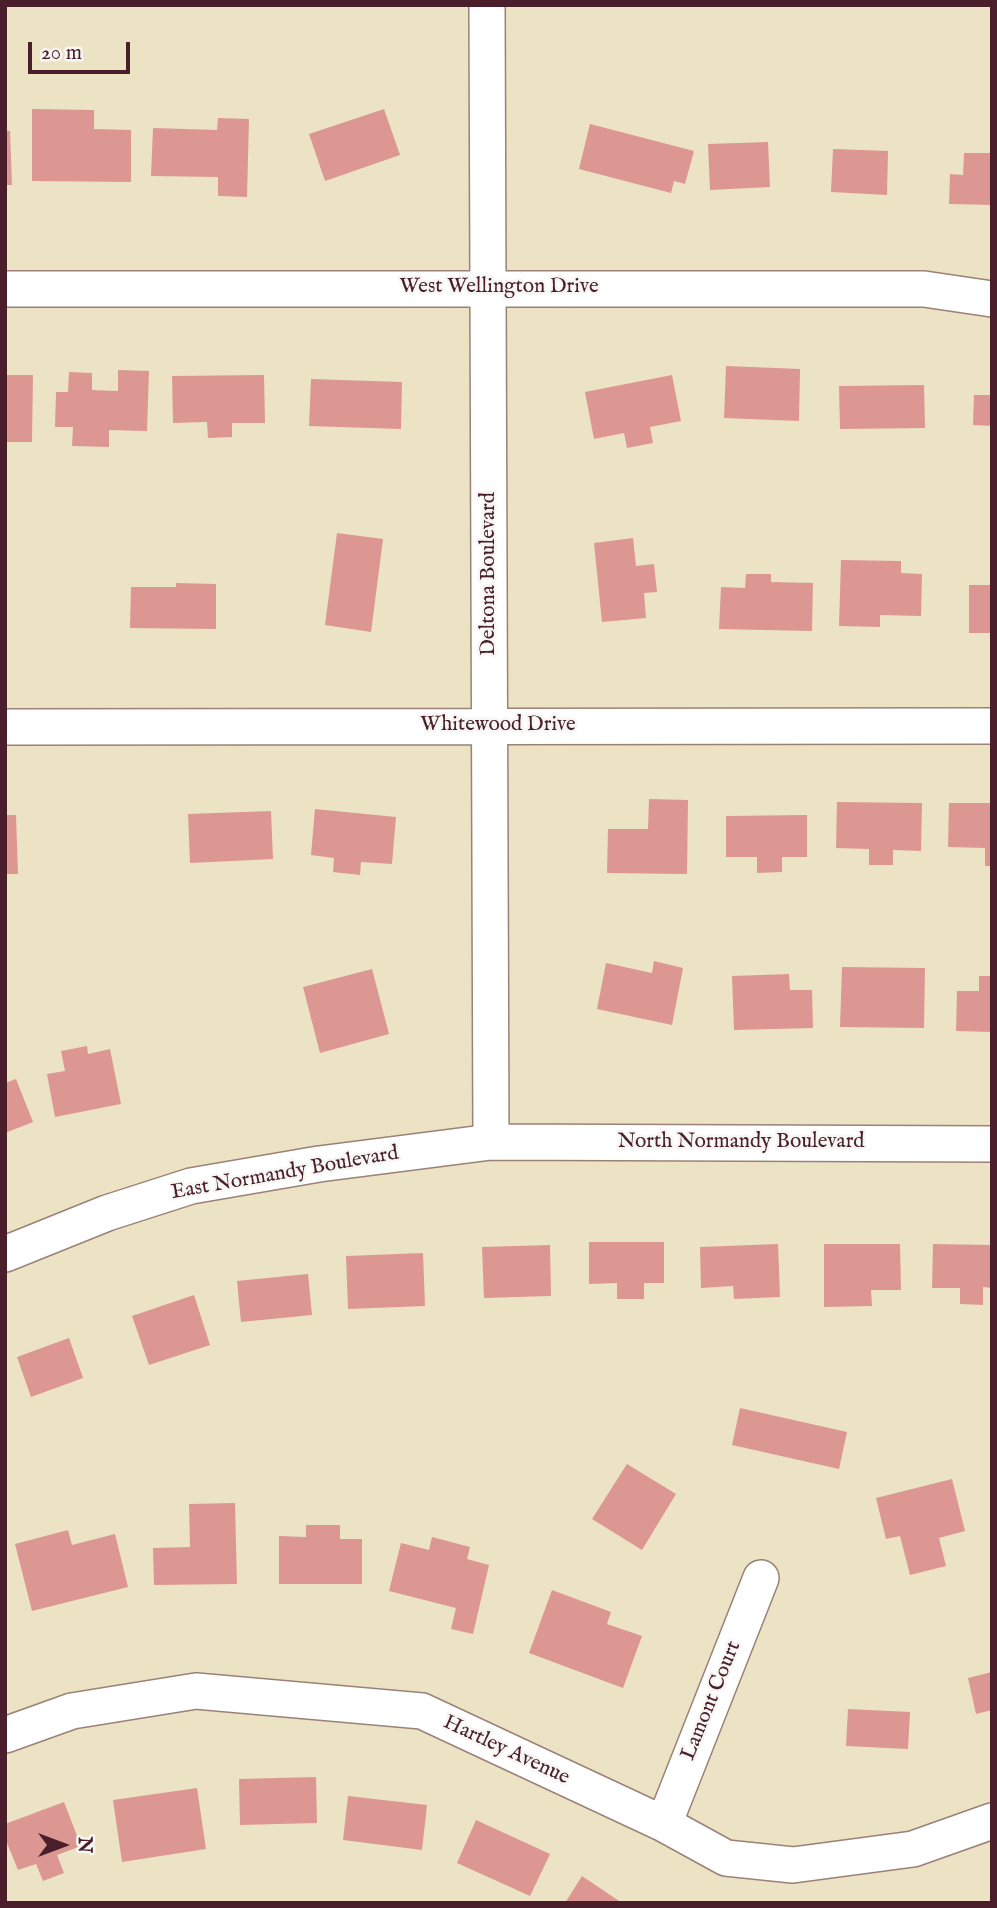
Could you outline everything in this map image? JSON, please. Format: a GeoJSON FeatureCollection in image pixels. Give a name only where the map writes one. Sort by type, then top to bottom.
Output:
{"type":"FeatureCollection","features":[{"type":"Feature","properties":{"kind":"street","name":"Deltona Boulevard"},"geometry":{"type":"LineString","coordinates":[[487,5],[491,1142]]}},
{"type":"Feature","properties":{"kind":"street","name":"West Wellington Drive"},"geometry":{"type":"LineString","coordinates":[[5,289],[924,289],[992,299]]}},
{"type":"Feature","properties":{"kind":"street","name":"Whitewood Drive"},"geometry":{"type":"LineString","coordinates":[[5,727],[992,726]]}},
{"type":"Feature","properties":{"kind":"street","name":"North Normandy Boulevard"},"geometry":{"type":"LineString","coordinates":[[491,1142],[992,1144]]}},
{"type":"Feature","properties":{"kind":"street","name":"East Normandy Boulevard"},"geometry":{"type":"LineString","coordinates":[[5,1254],[107,1213],[191,1186],[319,1164],[491,1142]]}},
{"type":"Feature","properties":{"kind":"street","name":"Lamont Court"},"geometry":{"type":"LineString","coordinates":[[664,1824],[761,1578]]}},
{"type":"Feature","properties":{"kind":"street","name":"Hartley Avenue"},"geometry":{"type":"LineString","coordinates":[[5,1735],[72,1711],[196,1691],[422,1711],[664,1824],[726,1858],[793,1864],[913,1849],[992,1821]]}},
{"type":"Feature","properties":{"kind":"building"},"geometry":{"type":"Polygon","coordinates":[[[32,109],[94,110],[94,129],[131,130],[131,182],[32,181],[32,109]]]}},
{"type":"Feature","properties":{"kind":"building"},"geometry":{"type":"Polygon","coordinates":[[[384,109],[400,155],[325,181],[309,134],[384,109]]]}},
{"type":"Feature","properties":{"kind":"building"},"geometry":{"type":"Polygon","coordinates":[[[218,118],[249,119],[247,197],[218,196],[218,177],[151,176],[153,128],[217,130],[218,118]]]}},
{"type":"Feature","properties":{"kind":"building"},"geometry":{"type":"Polygon","coordinates":[[[590,124],[694,151],[685,184],[674,181],[671,193],[579,169],[590,124]]]}},
{"type":"Feature","properties":{"kind":"building"},"geometry":{"type":"Polygon","coordinates":[[[5,131],[10,131],[12,185],[5,185],[5,131]]]}},
{"type":"Feature","properties":{"kind":"building"},"geometry":{"type":"Polygon","coordinates":[[[768,142],[770,187],[710,190],[708,144],[768,142]]]}},
{"type":"Feature","properties":{"kind":"building"},"geometry":{"type":"Polygon","coordinates":[[[833,149],[888,151],[887,195],[831,192],[833,149]]]}},
{"type":"Feature","properties":{"kind":"building"},"geometry":{"type":"Polygon","coordinates":[[[964,153],[992,153],[992,205],[949,204],[950,174],[963,175],[964,153]]]}},
{"type":"Feature","properties":{"kind":"building"},"geometry":{"type":"Polygon","coordinates":[[[726,366],[800,369],[799,421],[724,418],[726,366]]]}},
{"type":"Feature","properties":{"kind":"building"},"geometry":{"type":"Polygon","coordinates":[[[118,370],[149,371],[147,431],[109,430],[109,447],[72,446],[73,427],[55,427],[56,392],[68,392],[69,372],[92,373],[92,390],[118,391],[118,370]]]}},
{"type":"Feature","properties":{"kind":"building"},"geometry":{"type":"Polygon","coordinates":[[[5,375],[33,375],[32,442],[5,442],[5,375]]]}},
{"type":"Feature","properties":{"kind":"building"},"geometry":{"type":"Polygon","coordinates":[[[264,375],[265,423],[232,423],[232,437],[208,438],[207,422],[173,423],[172,376],[264,375]]]}},
{"type":"Feature","properties":{"kind":"building"},"geometry":{"type":"Polygon","coordinates":[[[672,375],[681,421],[650,427],[653,443],[627,448],[624,433],[594,439],[585,392],[672,375]]]}},
{"type":"Feature","properties":{"kind":"building"},"geometry":{"type":"Polygon","coordinates":[[[311,379],[402,382],[401,429],[309,426],[311,379]]]}},
{"type":"Feature","properties":{"kind":"building"},"geometry":{"type":"Polygon","coordinates":[[[924,385],[925,428],[840,429],[839,386],[924,385]]]}},
{"type":"Feature","properties":{"kind":"building"},"geometry":{"type":"Polygon","coordinates":[[[974,395],[992,395],[992,426],[973,425],[974,395]]]}},
{"type":"Feature","properties":{"kind":"building"},"geometry":{"type":"Polygon","coordinates":[[[337,533],[383,539],[371,632],[325,625],[337,533]]]}},
{"type":"Feature","properties":{"kind":"building"},"geometry":{"type":"Polygon","coordinates":[[[633,538],[636,566],[654,564],[657,592],[644,593],[646,618],[602,622],[594,543],[633,538]]]}},
{"type":"Feature","properties":{"kind":"building"},"geometry":{"type":"Polygon","coordinates":[[[841,560],[901,561],[901,573],[922,574],[921,616],[880,615],[880,627],[839,626],[841,560]]]}},
{"type":"Feature","properties":{"kind":"building"},"geometry":{"type":"Polygon","coordinates":[[[746,574],[771,574],[771,582],[813,583],[812,631],[719,629],[721,587],[745,588],[746,574]]]}},
{"type":"Feature","properties":{"kind":"building"},"geometry":{"type":"Polygon","coordinates":[[[176,583],[216,584],[216,629],[130,628],[131,587],[176,587],[176,583]]]}},
{"type":"Feature","properties":{"kind":"building"},"geometry":{"type":"Polygon","coordinates":[[[969,585],[992,585],[992,633],[969,633],[969,585]]]}},
{"type":"Feature","properties":{"kind":"building"},"geometry":{"type":"Polygon","coordinates":[[[649,799],[688,800],[687,874],[607,873],[608,829],[648,829],[649,799]]]}},
{"type":"Feature","properties":{"kind":"building"},"geometry":{"type":"Polygon","coordinates":[[[837,802],[922,803],[921,851],[893,850],[893,865],[869,865],[869,849],[836,848],[837,802]]]}},
{"type":"Feature","properties":{"kind":"building"},"geometry":{"type":"Polygon","coordinates":[[[949,803],[992,803],[992,866],[985,866],[985,848],[948,847],[949,803]]]}},
{"type":"Feature","properties":{"kind":"building"},"geometry":{"type":"Polygon","coordinates":[[[315,809],[396,817],[392,864],[361,862],[360,875],[333,872],[334,858],[311,855],[315,809]]]}},
{"type":"Feature","properties":{"kind":"building"},"geometry":{"type":"Polygon","coordinates":[[[271,811],[273,859],[190,863],[188,814],[271,811]]]}},
{"type":"Feature","properties":{"kind":"building"},"geometry":{"type":"Polygon","coordinates":[[[5,815],[16,815],[18,874],[5,874],[5,815]]]}},
{"type":"Feature","properties":{"kind":"building"},"geometry":{"type":"Polygon","coordinates":[[[807,815],[807,857],[782,857],[782,872],[757,873],[757,857],[726,857],[726,816],[807,815]]]}},
{"type":"Feature","properties":{"kind":"building"},"geometry":{"type":"Polygon","coordinates":[[[654,961],[683,968],[672,1025],[597,1009],[606,963],[652,973],[654,961]]]}},
{"type":"Feature","properties":{"kind":"building"},"geometry":{"type":"Polygon","coordinates":[[[842,967],[925,968],[924,1028],[840,1027],[842,967]]]}},
{"type":"Feature","properties":{"kind":"building"},"geometry":{"type":"Polygon","coordinates":[[[372,969],[389,1034],[320,1053],[303,987],[372,969]]]}},
{"type":"Feature","properties":{"kind":"building"},"geometry":{"type":"Polygon","coordinates":[[[789,974],[790,990],[812,990],[813,1028],[734,1030],[732,976],[789,974]]]}},
{"type":"Feature","properties":{"kind":"building"},"geometry":{"type":"Polygon","coordinates":[[[979,976],[992,976],[992,1032],[956,1031],[957,991],[979,991],[979,976]]]}},
{"type":"Feature","properties":{"kind":"building"},"geometry":{"type":"Polygon","coordinates":[[[87,1046],[88,1054],[110,1049],[121,1104],[55,1117],[47,1074],[65,1071],[61,1051],[87,1046]]]}},
{"type":"Feature","properties":{"kind":"building"},"geometry":{"type":"Polygon","coordinates":[[[16,1079],[33,1122],[5,1133],[5,1083],[16,1079]]]}},
{"type":"Feature","properties":{"kind":"building"},"geometry":{"type":"Polygon","coordinates":[[[589,1242],[664,1242],[664,1283],[644,1283],[644,1299],[617,1299],[617,1283],[589,1284],[589,1242]]]}},
{"type":"Feature","properties":{"kind":"building"},"geometry":{"type":"Polygon","coordinates":[[[778,1244],[780,1297],[734,1299],[733,1286],[701,1288],[700,1247],[778,1244]]]}},
{"type":"Feature","properties":{"kind":"building"},"geometry":{"type":"Polygon","coordinates":[[[824,1244],[900,1244],[901,1290],[871,1290],[872,1306],[824,1307],[824,1244]]]}},
{"type":"Feature","properties":{"kind":"building"},"geometry":{"type":"Polygon","coordinates":[[[933,1244],[992,1245],[992,1288],[983,1287],[983,1305],[960,1304],[960,1288],[932,1288],[933,1244]]]}},
{"type":"Feature","properties":{"kind":"building"},"geometry":{"type":"Polygon","coordinates":[[[550,1245],[551,1296],[484,1298],[482,1247],[550,1245]]]}},
{"type":"Feature","properties":{"kind":"building"},"geometry":{"type":"Polygon","coordinates":[[[423,1253],[425,1306],[348,1309],[346,1256],[423,1253]]]}},
{"type":"Feature","properties":{"kind":"building"},"geometry":{"type":"Polygon","coordinates":[[[308,1274],[312,1315],[241,1322],[237,1281],[308,1274]]]}},
{"type":"Feature","properties":{"kind":"building"},"geometry":{"type":"Polygon","coordinates":[[[194,1295],[210,1345],[149,1365],[132,1316],[194,1295]]]}},
{"type":"Feature","properties":{"kind":"building"},"geometry":{"type":"Polygon","coordinates":[[[69,1338],[83,1378],[31,1397],[17,1357],[69,1338]]]}},
{"type":"Feature","properties":{"kind":"building"},"geometry":{"type":"Polygon","coordinates":[[[740,1408],[847,1432],[839,1469],[732,1445],[740,1408]]]}},
{"type":"Feature","properties":{"kind":"building"},"geometry":{"type":"Polygon","coordinates":[[[627,1464],[676,1494],[642,1550],[592,1519],[627,1464]]]}},
{"type":"Feature","properties":{"kind":"building"},"geometry":{"type":"Polygon","coordinates":[[[952,1479],[965,1531],[939,1538],[946,1566],[910,1575],[900,1536],[886,1539],[876,1498],[952,1479]]]}},
{"type":"Feature","properties":{"kind":"building"},"geometry":{"type":"Polygon","coordinates":[[[235,1503],[237,1584],[154,1585],[153,1548],[190,1547],[189,1504],[235,1503]]]}},
{"type":"Feature","properties":{"kind":"building"},"geometry":{"type":"Polygon","coordinates":[[[306,1525],[340,1525],[340,1539],[362,1539],[362,1584],[279,1584],[279,1536],[306,1537],[306,1525]]]}},
{"type":"Feature","properties":{"kind":"building"},"geometry":{"type":"Polygon","coordinates":[[[68,1530],[72,1545],[115,1534],[128,1587],[32,1611],[15,1544],[68,1530]]]}},
{"type":"Feature","properties":{"kind":"building"},"geometry":{"type":"Polygon","coordinates":[[[432,1537],[470,1547],[467,1559],[489,1565],[473,1634],[451,1629],[456,1608],[389,1591],[401,1543],[429,1550],[432,1537]]]}},
{"type":"Feature","properties":{"kind":"building"},"geometry":{"type":"Polygon","coordinates":[[[552,1590],[611,1612],[607,1624],[642,1636],[623,1688],[529,1653],[552,1590]]]}},
{"type":"Feature","properties":{"kind":"building"},"geometry":{"type":"Polygon","coordinates":[[[992,1672],[992,1710],[976,1714],[968,1678],[992,1672]]]}},
{"type":"Feature","properties":{"kind":"building"},"geometry":{"type":"Polygon","coordinates":[[[848,1709],[910,1712],[908,1749],[846,1746],[848,1709]]]}},
{"type":"Feature","properties":{"kind":"building"},"geometry":{"type":"Polygon","coordinates":[[[316,1777],[317,1823],[240,1825],[239,1779],[316,1777]]]}},
{"type":"Feature","properties":{"kind":"building"},"geometry":{"type":"Polygon","coordinates":[[[197,1788],[206,1849],[122,1862],[113,1800],[197,1788]]]}},
{"type":"Feature","properties":{"kind":"building"},"geometry":{"type":"Polygon","coordinates":[[[348,1796],[427,1805],[422,1850],[343,1840],[348,1796]]]}},
{"type":"Feature","properties":{"kind":"building"},"geometry":{"type":"Polygon","coordinates":[[[64,1802],[81,1846],[57,1855],[64,1873],[43,1881],[36,1864],[18,1870],[5,1838],[5,1824],[64,1802]]]}},
{"type":"Feature","properties":{"kind":"building"},"geometry":{"type":"Polygon","coordinates":[[[476,1820],[550,1854],[530,1896],[457,1863],[476,1820]]]}},
{"type":"Feature","properties":{"kind":"building"},"geometry":{"type":"Polygon","coordinates":[[[582,1876],[622,1903],[565,1903],[582,1876]]]}}]}
